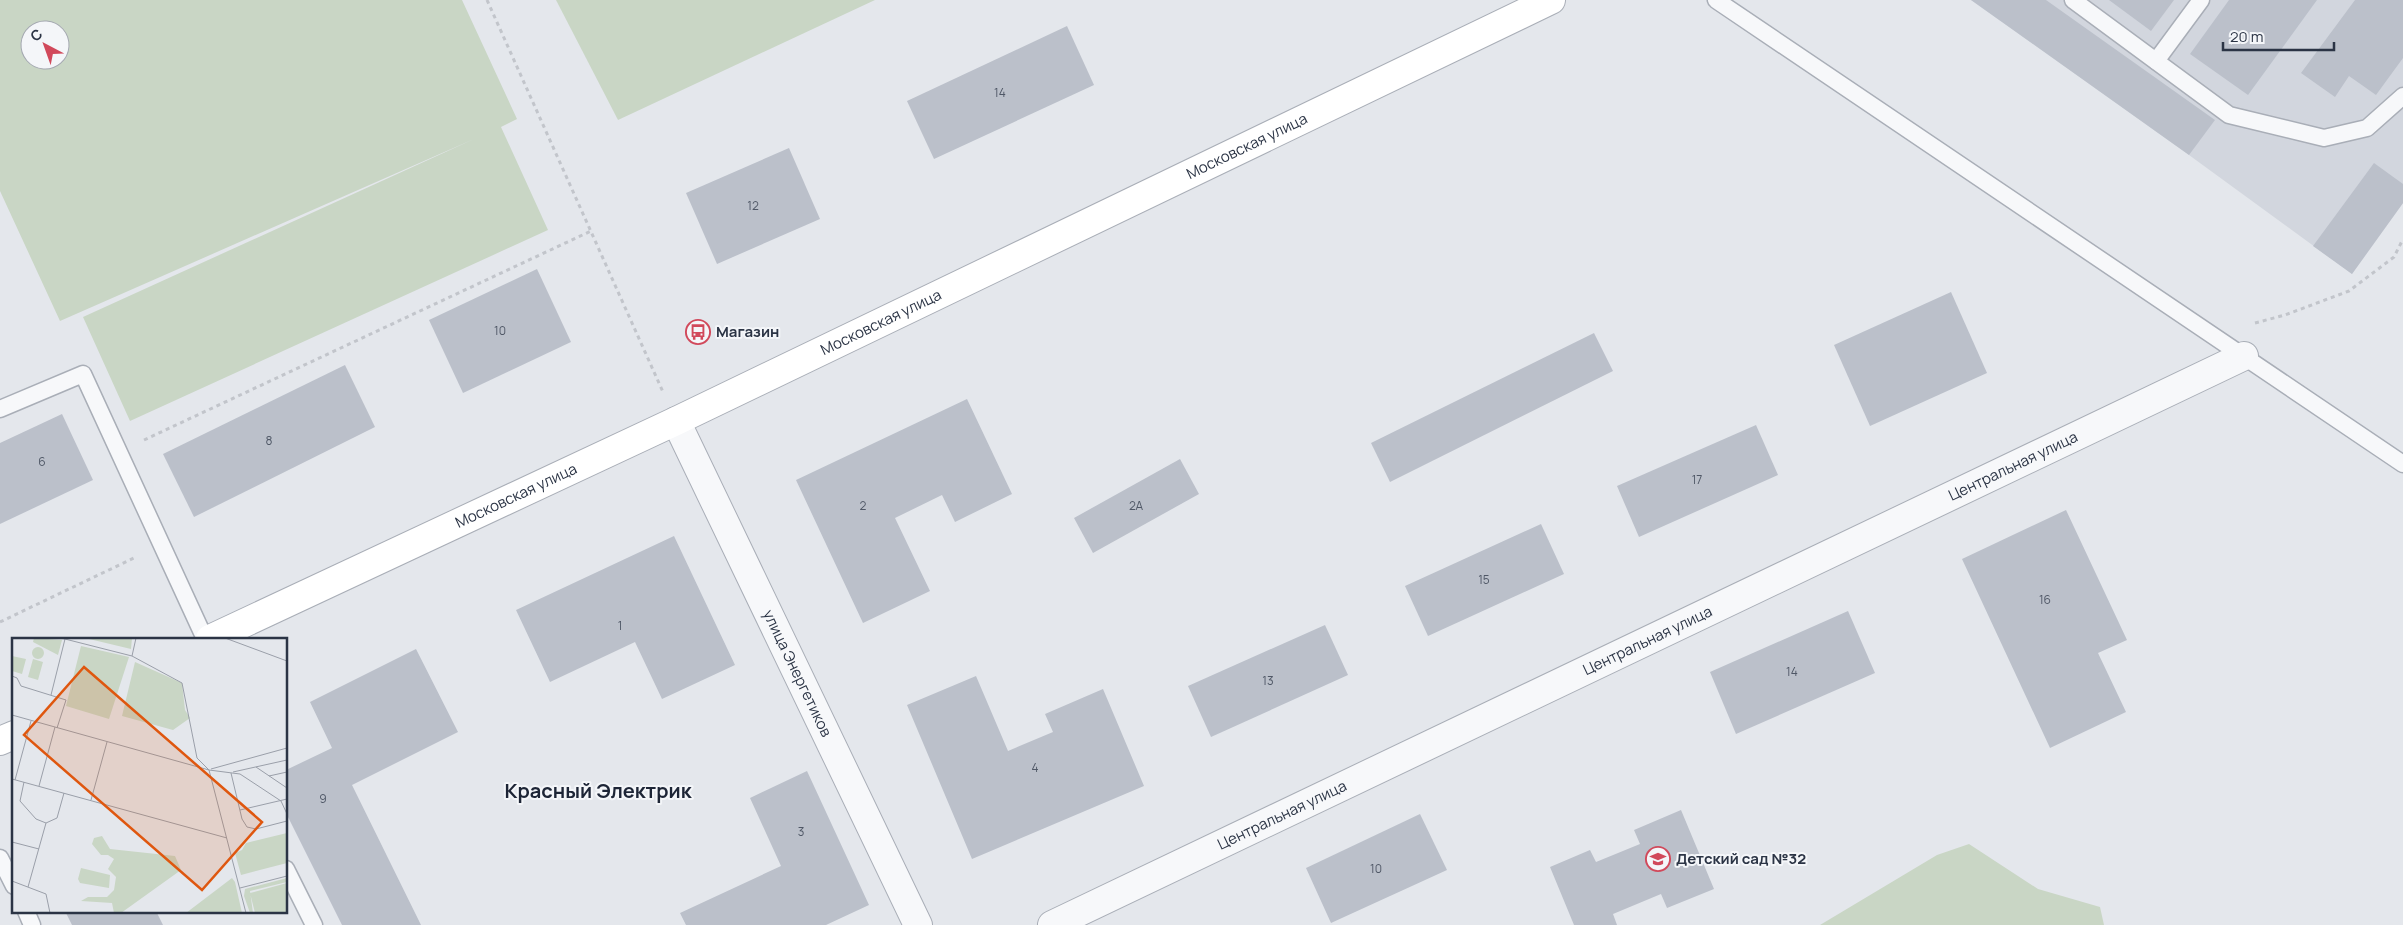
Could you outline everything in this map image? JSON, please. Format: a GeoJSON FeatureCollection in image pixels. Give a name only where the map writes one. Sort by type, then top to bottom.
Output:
{"type":"FeatureCollection","features":[{"type":"Feature","properties":{"kind":"street","name":"Московская улица"},"geometry":{"type":"LineString","coordinates":[[212,638],[676,421],[1551,0]]}},
{"type":"Feature","properties":{"kind":"street","name":"Центральная улица"},"geometry":{"type":"LineString","coordinates":[[1052,925],[2244,356]]}},
{"type":"Feature","properties":{"kind":"street","name":"улица Энергетиков"},"geometry":{"type":"LineString","coordinates":[[676,421],[918,925]]}},
{"type":"Feature","properties":{"kind":"street"},"geometry":{"type":"LineString","coordinates":[[0,741],[12,735]]}},
{"type":"Feature","properties":{"kind":"lane"},"geometry":{"type":"LineString","coordinates":[[1716,0],[2403,464]]}},
{"type":"Feature","properties":{"kind":"lane"},"geometry":{"type":"LineString","coordinates":[[2074,0],[2229,115],[2324,138],[2367,128],[2403,96]]}},
{"type":"Feature","properties":{"kind":"lane"},"geometry":{"type":"LineString","coordinates":[[2156,62],[2201,0]]}},
{"type":"Feature","properties":{"kind":"lane"},"geometry":{"type":"LineString","coordinates":[[0,409],[83,374],[205,638]]}},
{"type":"Feature","properties":{"kind":"lane"},"geometry":{"type":"LineString","coordinates":[[0,858],[12,882]]}},
{"type":"Feature","properties":{"kind":"lane"},"geometry":{"type":"LineString","coordinates":[[288,873],[314,925]]}},
{"type":"Feature","properties":{"kind":"lane"},"geometry":{"type":"LineString","coordinates":[[26,912],[32,925]]}},
{"type":"Feature","properties":{"kind":"path"},"geometry":{"type":"LineString","coordinates":[[487,0],[676,421]]}},
{"type":"Feature","properties":{"kind":"path"},"geometry":{"type":"LineString","coordinates":[[119,452],[591,231]]}},
{"type":"Feature","properties":{"kind":"path"},"geometry":{"type":"LineString","coordinates":[[2220,340],[2243,326],[2285,315],[2349,291],[2394,257],[2403,239]]}},
{"type":"Feature","properties":{"kind":"path"},"geometry":{"type":"LineString","coordinates":[[0,622],[161,545]]}},
{"type":"Feature","properties":{"kind":"shaded area"},"geometry":{"type":"Polygon","coordinates":[[[1971,0],[2403,0],[2403,203],[2352,274],[1971,0]]]}},
{"type":"Feature","properties":{"kind":"green space"},"geometry":{"type":"Polygon","coordinates":[[[0,0],[462,0],[517,119],[501,127],[548,230],[130,421],[83,317],[474,139],[60,321],[0,191],[0,0]]]}},
{"type":"Feature","properties":{"kind":"green space"},"geometry":{"type":"Polygon","coordinates":[[[556,0],[875,0],[618,120],[556,0]]]}},
{"type":"Feature","properties":{"kind":"green space"},"geometry":{"type":"Polygon","coordinates":[[[1969,844],[2038,889],[2100,907],[2104,925],[1820,925],[1937,855],[1969,844]]]}},
{"type":"Feature","properties":{"kind":"building"},"geometry":{"type":"Polygon","coordinates":[[[1971,0],[2046,0],[2215,120],[2189,155],[1971,0]]]}},
{"type":"Feature","properties":{"kind":"building"},"geometry":{"type":"Polygon","coordinates":[[[2109,0],[2174,0],[2151,31],[2109,0]]]}},
{"type":"Feature","properties":{"kind":"building"},"geometry":{"type":"Polygon","coordinates":[[[2229,0],[2317,0],[2248,95],[2190,54],[2229,0]]]}},
{"type":"Feature","properties":{"kind":"building"},"geometry":{"type":"Polygon","coordinates":[[[2355,0],[2403,0],[2403,58],[2376,95],[2349,76],[2335,97],[2301,73],[2355,0]]]}},
{"type":"Feature","properties":{"kind":"building"},"geometry":{"type":"Polygon","coordinates":[[[1067,26],[1094,85],[934,159],[907,101],[1067,26]]]}},
{"type":"Feature","properties":{"kind":"building"},"geometry":{"type":"Polygon","coordinates":[[[789,148],[820,219],[717,264],[686,193],[789,148]]]}},
{"type":"Feature","properties":{"kind":"building"},"geometry":{"type":"Polygon","coordinates":[[[2374,163],[2403,184],[2403,203],[2352,274],[2313,246],[2374,163]]]}},
{"type":"Feature","properties":{"kind":"building"},"geometry":{"type":"Polygon","coordinates":[[[537,269],[571,342],[463,393],[429,320],[537,269]]]}},
{"type":"Feature","properties":{"kind":"building"},"geometry":{"type":"Polygon","coordinates":[[[1951,292],[1987,373],[1870,426],[1834,345],[1951,292]]]}},
{"type":"Feature","properties":{"kind":"building"},"geometry":{"type":"Polygon","coordinates":[[[1594,333],[1613,371],[1390,482],[1371,443],[1594,333]]]}},
{"type":"Feature","properties":{"kind":"building"},"geometry":{"type":"Polygon","coordinates":[[[345,365],[375,427],[194,517],[163,454],[345,365]]]}},
{"type":"Feature","properties":{"kind":"building"},"geometry":{"type":"Polygon","coordinates":[[[967,399],[1012,494],[955,522],[942,495],[895,518],[930,591],[863,623],[796,480],[967,399]]]}},
{"type":"Feature","properties":{"kind":"building"},"geometry":{"type":"Polygon","coordinates":[[[62,414],[93,480],[0,524],[0,443],[62,414]]]}},
{"type":"Feature","properties":{"kind":"building"},"geometry":{"type":"Polygon","coordinates":[[[1756,425],[1778,475],[1639,537],[1617,486],[1756,425]]]}},
{"type":"Feature","properties":{"kind":"building"},"geometry":{"type":"Polygon","coordinates":[[[1180,459],[1199,494],[1093,553],[1074,518],[1180,459]]]}},
{"type":"Feature","properties":{"kind":"building"},"geometry":{"type":"Polygon","coordinates":[[[2066,510],[2127,640],[2098,653],[2126,712],[2050,748],[1962,559],[2066,510]]]}},
{"type":"Feature","properties":{"kind":"building"},"geometry":{"type":"Polygon","coordinates":[[[1541,524],[1564,574],[1428,636],[1405,586],[1541,524]]]}},
{"type":"Feature","properties":{"kind":"building"},"geometry":{"type":"Polygon","coordinates":[[[674,536],[735,665],[662,699],[635,642],[550,682],[516,610],[674,536]]]}},
{"type":"Feature","properties":{"kind":"building"},"geometry":{"type":"Polygon","coordinates":[[[1848,611],[1875,673],[1736,734],[1710,672],[1848,611]]]}},
{"type":"Feature","properties":{"kind":"building"},"geometry":{"type":"Polygon","coordinates":[[[1325,625],[1348,675],[1211,737],[1188,686],[1325,625]]]}},
{"type":"Feature","properties":{"kind":"building"},"geometry":{"type":"Polygon","coordinates":[[[416,649],[458,732],[352,785],[421,925],[342,925],[288,817],[288,769],[332,748],[310,702],[416,649]]]}},
{"type":"Feature","properties":{"kind":"building"},"geometry":{"type":"Polygon","coordinates":[[[976,676],[1008,751],[1053,732],[1045,714],[1103,689],[1144,786],[972,859],[907,705],[976,676]]]}},
{"type":"Feature","properties":{"kind":"building"},"geometry":{"type":"Polygon","coordinates":[[[807,771],[869,905],[826,925],[686,925],[680,913],[781,866],[750,798],[807,771]]]}},
{"type":"Feature","properties":{"kind":"building"},"geometry":{"type":"Polygon","coordinates":[[[1681,810],[1714,889],[1667,908],[1661,894],[1613,914],[1617,925],[1574,925],[1550,867],[1590,850],[1596,862],[1640,844],[1634,830],[1681,810]]]}},
{"type":"Feature","properties":{"kind":"building"},"geometry":{"type":"Polygon","coordinates":[[[1420,814],[1447,870],[1331,923],[1306,868],[1420,814]]]}},
{"type":"Feature","properties":{"kind":"building"},"geometry":{"type":"Polygon","coordinates":[[[66,912],[156,912],[163,925],[72,925],[66,912]]]}},
{"type":"Feature","properties":{"kind":"place","name":"Магазин"},"geometry":{"type":"Point","coordinates":[698,332]}},
{"type":"Feature","properties":{"kind":"place","name":"Детский сад №32"},"geometry":{"type":"Point","coordinates":[1658,859]}},
{"type":"Feature","properties":{"kind":"district","name":"Красный Электрик"},"geometry":{"type":"Point","coordinates":[598,791]}}]}
